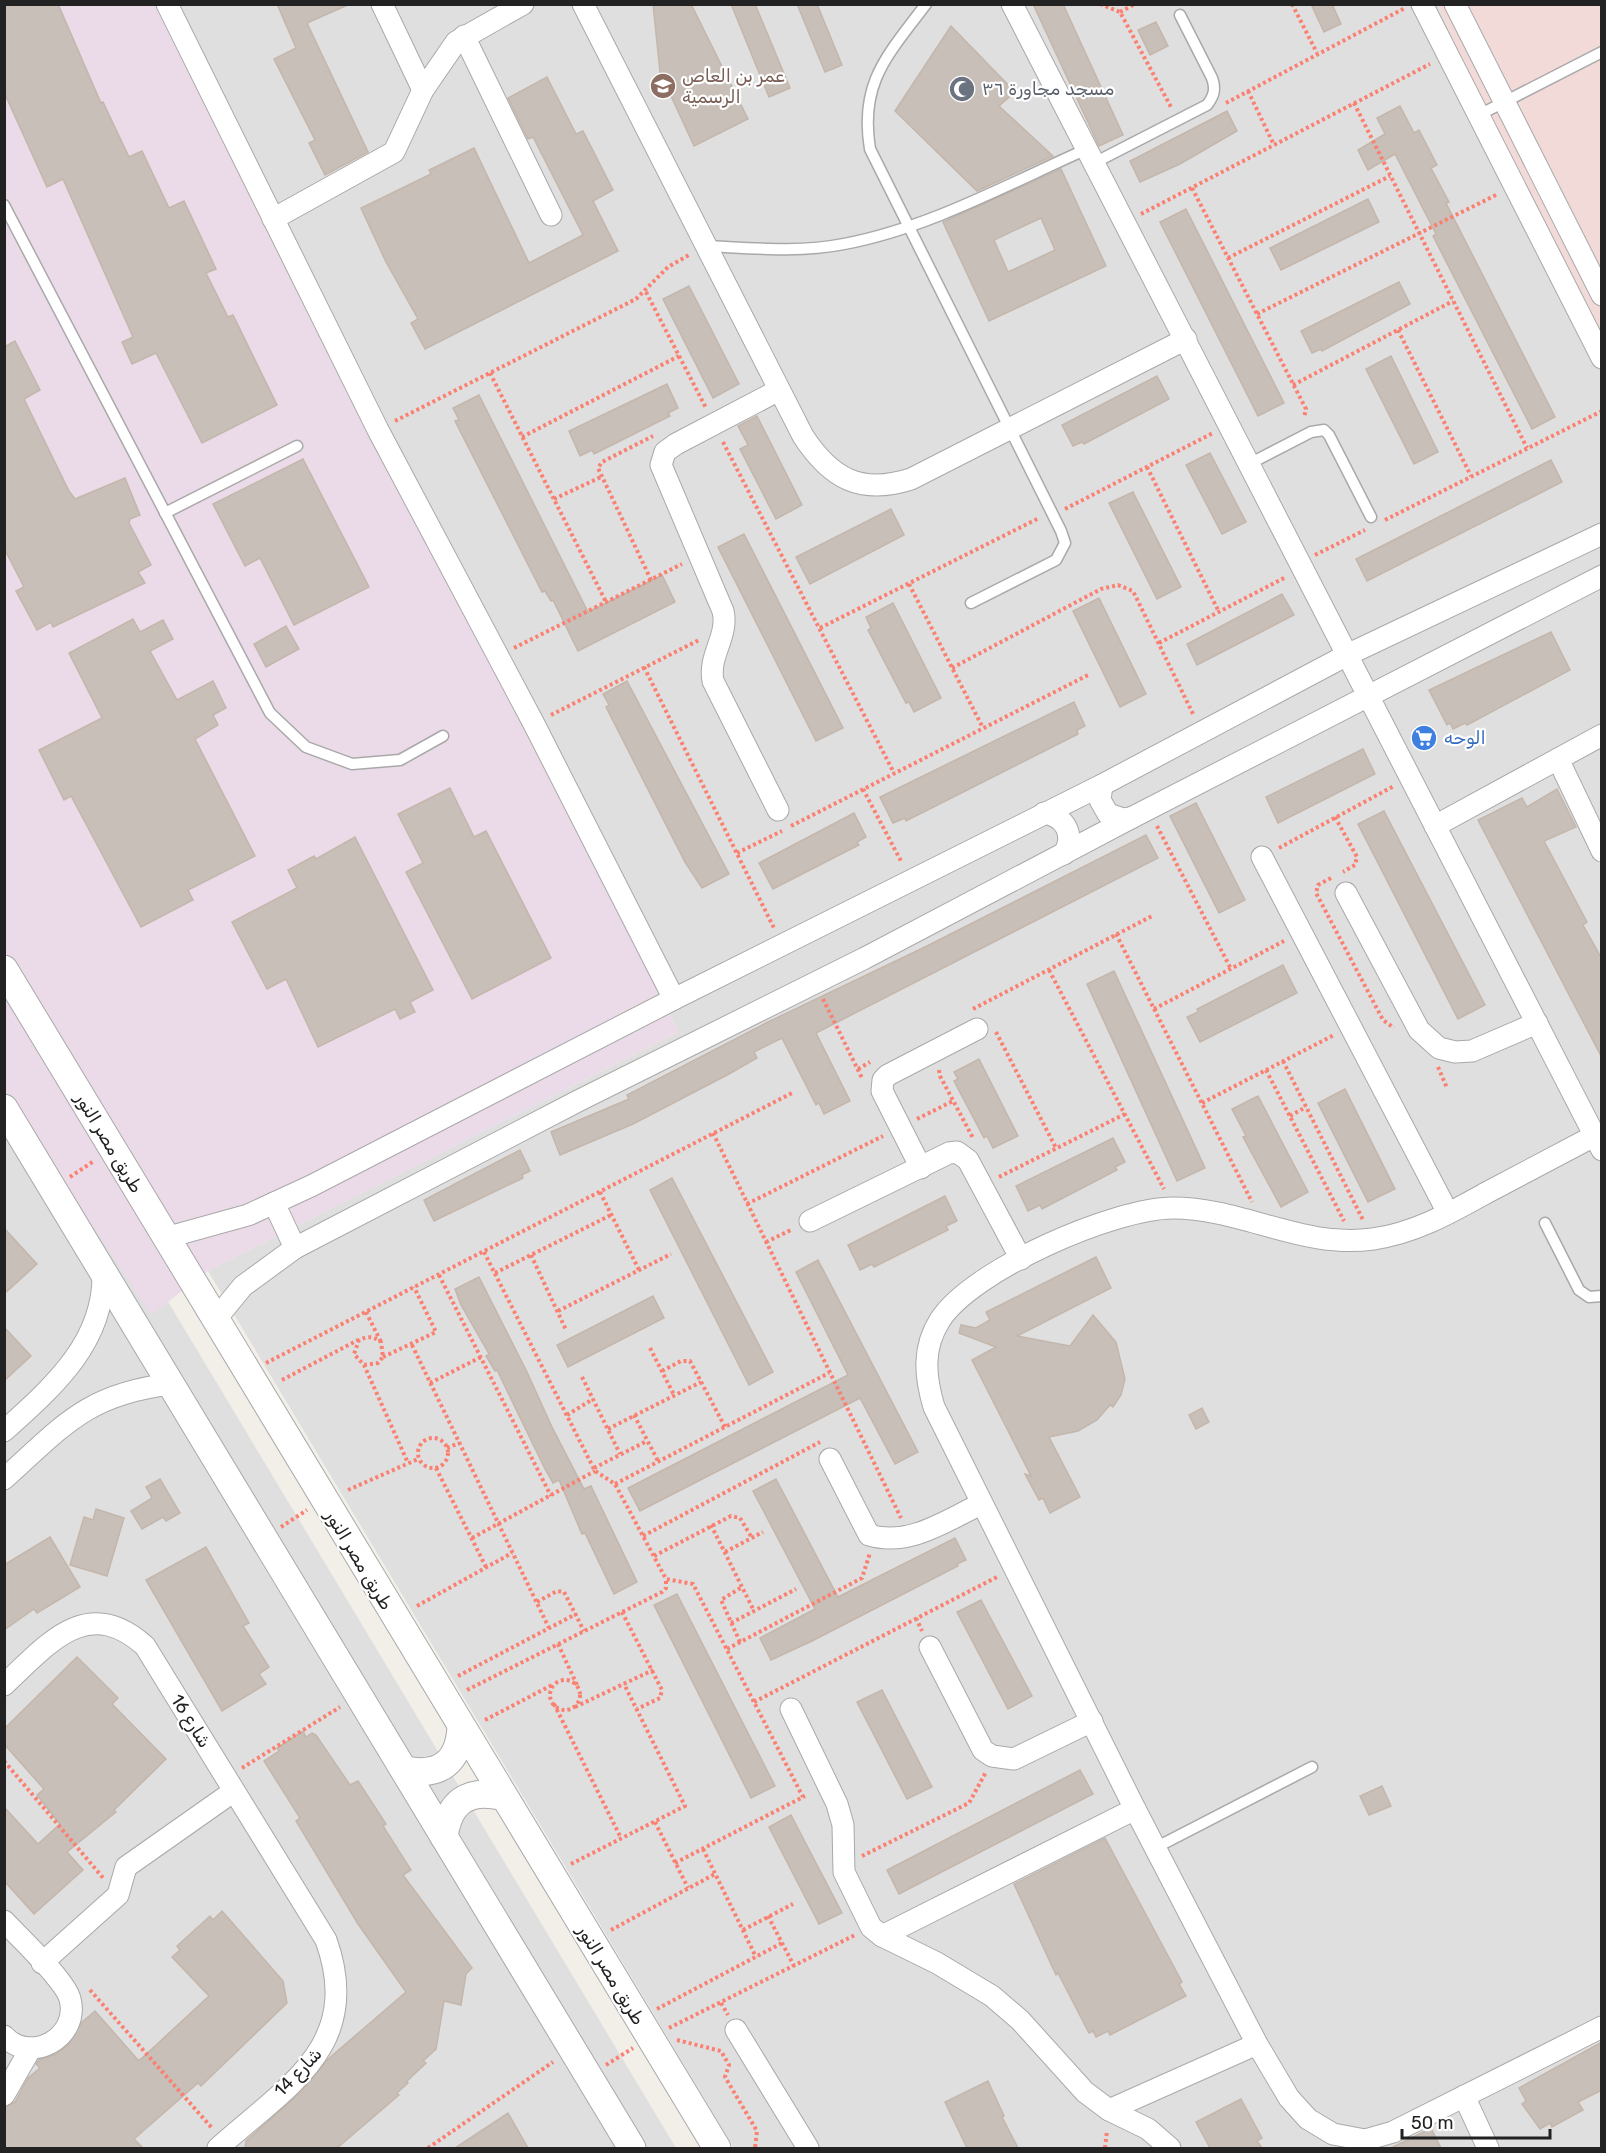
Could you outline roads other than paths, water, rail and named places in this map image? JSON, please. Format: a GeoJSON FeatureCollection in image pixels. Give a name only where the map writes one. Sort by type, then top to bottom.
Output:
{"type":"FeatureCollection","features":[{"type":"Feature","properties":{"kind":"street"},"geometry":{"type":"LineString","coordinates":[[167,4],[378,429],[534,724],[674,999]]}},
{"type":"Feature","properties":{"kind":"street"},"geometry":{"type":"LineString","coordinates":[[382,4],[423,90]]}},
{"type":"Feature","properties":{"kind":"street"},"geometry":{"type":"LineString","coordinates":[[273,219],[394,152],[423,90],[449,51],[464,36],[523,4]]}},
{"type":"Feature","properties":{"kind":"street"},"geometry":{"type":"LineString","coordinates":[[584,4],[779,390],[816,455],[831,470],[849,481],[870,486],[891,485],[911,478],[1010,430],[1186,339]]}},
{"type":"Feature","properties":{"kind":"street"},"geometry":{"type":"LineString","coordinates":[[1012,4],[1598,1143],[1424,1226],[1364,1240],[1313,1239],[1210,1212],[1174,1208],[1150,1209],[1120,1216],[1021,1258],[954,1303],[935,1330],[926,1363],[927,1386],[934,1407],[981,1504],[1155,1848],[1257,2044],[1289,2098],[1308,2119],[1332,2134],[1367,2144],[1602,2027]]}},
{"type":"Feature","properties":{"kind":"street"},"geometry":{"type":"LineString","coordinates":[[1422,4],[1602,358]]}},
{"type":"Feature","properties":{"kind":"street"},"geometry":{"type":"LineString","coordinates":[[1455,4],[1602,295]]}},
{"type":"Feature","properties":{"kind":"street"},"geometry":{"type":"LineString","coordinates":[[464,36],[551,215]]}},
{"type":"Feature","properties":{"kind":"street"},"geometry":{"type":"LineString","coordinates":[[778,810],[713,681],[712,660],[725,627],[723,611],[661,465],[670,448],[706,415],[779,390]]}},
{"type":"Feature","properties":{"kind":"street"},"geometry":{"type":"LineString","coordinates":[[165,1238],[230,1221],[273,1203],[910,879],[1102,785],[1347,655],[1602,534]]}},
{"type":"Feature","properties":{"kind":"street"},"geometry":{"type":"LineString","coordinates":[[215,1320],[243,1286],[295,1248],[1602,576]]}},
{"type":"Feature","properties":{"kind":"street"},"geometry":{"type":"LineString","coordinates":[[1435,826],[1602,735]]}},
{"type":"Feature","properties":{"kind":"street"},"geometry":{"type":"LineString","coordinates":[[1558,759],[1602,851]]}},
{"type":"Feature","properties":{"kind":"street"},"geometry":{"type":"LineString","coordinates":[[1102,785],[1100,800],[1108,814],[1123,819],[1139,813]]}},
{"type":"Feature","properties":{"kind":"street"},"geometry":{"type":"LineString","coordinates":[[1044,813],[1059,818],[1065,824],[1069,839],[1064,854]]}},
{"type":"Feature","properties":{"kind":"street"},"geometry":{"type":"LineString","coordinates":[[1262,857],[1448,1213]]}},
{"type":"Feature","properties":{"kind":"street"},"geometry":{"type":"LineString","coordinates":[[1346,893],[1419,1030],[1433,1045],[1455,1052],[1472,1051],[1537,1023]]}},
{"type":"Feature","properties":{"kind":"street","name":"طريق مصر النور"},"geometry":{"type":"LineString","coordinates":[[4,969],[247,1373],[335,1495],[473,1724],[501,1796],[664,2035],[717,2148]]}},
{"type":"Feature","properties":{"kind":"street"},"geometry":{"type":"LineString","coordinates":[[921,1168],[882,1091],[883,1080],[888,1075],[984,1023]]}},
{"type":"Feature","properties":{"kind":"street"},"geometry":{"type":"LineString","coordinates":[[4,1108],[632,2148]]}},
{"type":"Feature","properties":{"kind":"street"},"geometry":{"type":"LineString","coordinates":[[810,1221],[953,1152],[965,1156],[1021,1258]]}},
{"type":"Feature","properties":{"kind":"street"},"geometry":{"type":"LineString","coordinates":[[273,1203],[295,1248]]}},
{"type":"Feature","properties":{"kind":"street"},"geometry":{"type":"LineString","coordinates":[[4,1431],[49,1388],[85,1344],[100,1309],[103,1272]]}},
{"type":"Feature","properties":{"kind":"street"},"geometry":{"type":"LineString","coordinates":[[4,1479],[75,1416],[93,1405],[136,1388],[171,1384]]}},
{"type":"Feature","properties":{"kind":"street"},"geometry":{"type":"LineString","coordinates":[[830,1459],[869,1534],[885,1539],[910,1537],[981,1504]]}},
{"type":"Feature","properties":{"kind":"street","name":"شارع 16"},"geometry":{"type":"LineString","coordinates":[[4,1685],[54,1638],[69,1629],[85,1624],[101,1623],[118,1627],[145,1646],[326,1940]]}},
{"type":"Feature","properties":{"kind":"street"},"geometry":{"type":"LineString","coordinates":[[930,1647],[982,1750],[992,1756],[1014,1759],[1092,1721]]}},
{"type":"Feature","properties":{"kind":"street"},"geometry":{"type":"LineString","coordinates":[[791,1708],[829,1783],[843,1825],[842,1866],[876,1932],[992,1996],[1020,2020],[1064,2071],[1108,2110],[1149,2129],[1170,2148]]}},
{"type":"Feature","properties":{"kind":"street"},"geometry":{"type":"LineString","coordinates":[[405,1770],[422,1774],[438,1770],[452,1759],[473,1724]]}},
{"type":"Feature","properties":{"kind":"street"},"geometry":{"type":"LineString","coordinates":[[42,1963],[118,1896],[126,1867],[230,1784]]}},
{"type":"Feature","properties":{"kind":"street"},"geometry":{"type":"LineString","coordinates":[[444,1837],[446,1820],[455,1806],[468,1796],[485,1793],[501,1796]]}},
{"type":"Feature","properties":{"kind":"street"},"geometry":{"type":"LineString","coordinates":[[876,1932],[1135,1809]]}},
{"type":"Feature","properties":{"kind":"street"},"geometry":{"type":"LineString","coordinates":[[4,2036],[19,2046],[31,2048],[54,2042],[69,2024],[72,2013],[67,1989],[8,1931]]}},
{"type":"Feature","properties":{"kind":"street","name":"شارع 14"},"geometry":{"type":"LineString","coordinates":[[221,2145],[308,2066],[324,2045],[334,2019],[338,1992],[335,1965],[326,1940]]}},
{"type":"Feature","properties":{"kind":"street"},"geometry":{"type":"LineString","coordinates":[[736,2030],[808,2148]]}},
{"type":"Feature","properties":{"kind":"street"},"geometry":{"type":"LineString","coordinates":[[1108,2110],[1257,2044]]}},
{"type":"Feature","properties":{"kind":"street"},"geometry":{"type":"LineString","coordinates":[[4,2095],[31,2048]]}},
{"type":"Feature","properties":{"kind":"street"},"geometry":{"type":"LineString","coordinates":[[1464,2096],[1488,2148]]}},
{"type":"Feature","properties":{"kind":"lane"},"geometry":{"type":"LineString","coordinates":[[926,4],[885,59],[874,80],[868,102],[866,126],[870,149],[1053,513],[1065,543],[1060,556],[971,603]]}},
{"type":"Feature","properties":{"kind":"lane"},"geometry":{"type":"LineString","coordinates":[[706,246],[774,249],[842,245],[908,228],[1178,120],[1207,105],[1214,92],[1212,78],[1180,15]]}},
{"type":"Feature","properties":{"kind":"lane"},"geometry":{"type":"LineString","coordinates":[[1477,116],[1602,52]]}},
{"type":"Feature","properties":{"kind":"lane"},"geometry":{"type":"LineString","coordinates":[[4,205],[270,713],[306,747],[352,764],[400,760],[443,736]]}},
{"type":"Feature","properties":{"kind":"lane"},"geometry":{"type":"LineString","coordinates":[[1250,464],[1311,432],[1324,430],[1329,435],[1371,516]]}},
{"type":"Feature","properties":{"kind":"lane"},"geometry":{"type":"LineString","coordinates":[[165,513],[297,446]]}},
{"type":"Feature","properties":{"kind":"lane"},"geometry":{"type":"LineString","coordinates":[[1545,1223],[1579,1290],[1589,1297],[1602,1296]]}},
{"type":"Feature","properties":{"kind":"lane"},"geometry":{"type":"LineString","coordinates":[[1155,1848],[1312,1767]]}},
{"type":"Feature","properties":{"kind":"place","name":"عمر بن العاص الرسمية"},"geometry":{"type":"Point","coordinates":[663,86]}},
{"type":"Feature","properties":{"kind":"place","name":"مسجد مجاورة ٣٦"},"geometry":{"type":"Point","coordinates":[962,89]}},
{"type":"Feature","properties":{"kind":"place","name":"الوحه"},"geometry":{"type":"Point","coordinates":[1424,738]}}]}
